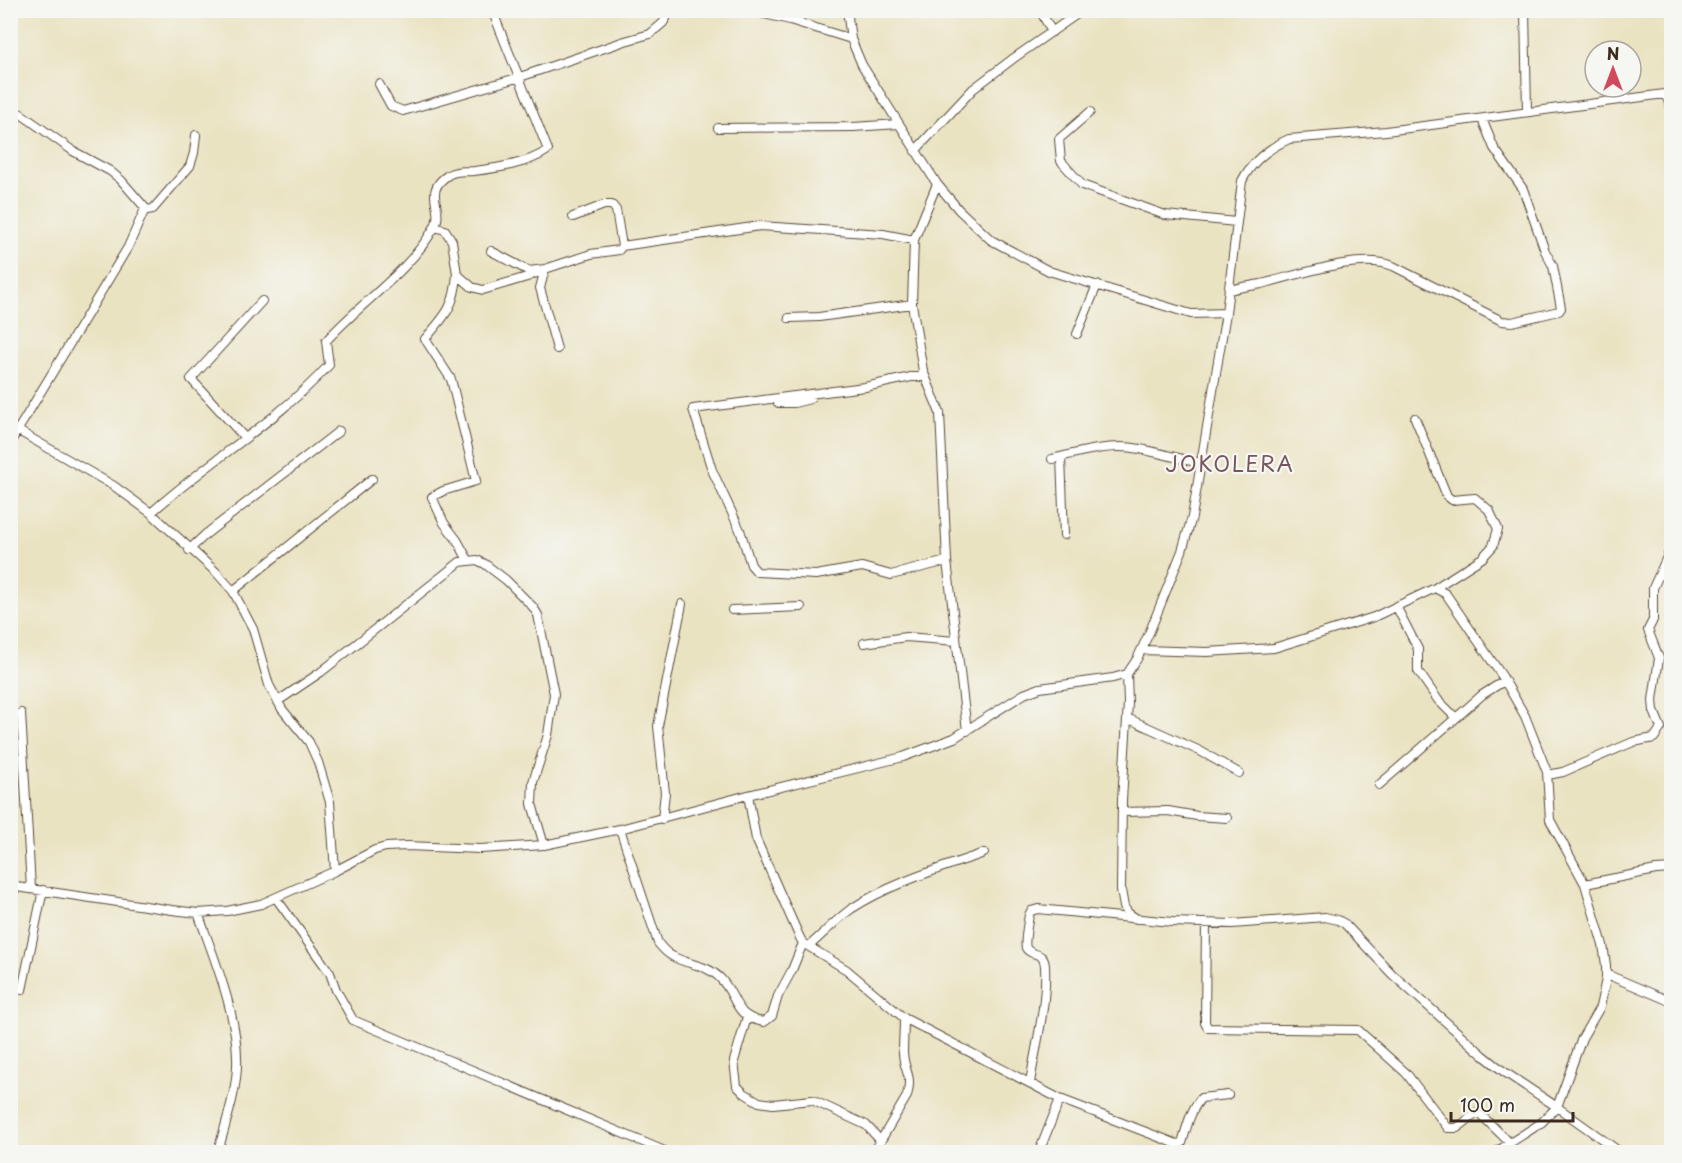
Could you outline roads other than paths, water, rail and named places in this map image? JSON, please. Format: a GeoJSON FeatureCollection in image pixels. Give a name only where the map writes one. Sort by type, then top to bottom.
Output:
{"type":"FeatureCollection","features":[{"type":"Feature","properties":{"kind":"street"},"geometry":{"type":"LineString","coordinates":[[151,513],[180,487],[306,391],[329,365],[326,341],[345,319],[390,281],[417,254],[435,227],[438,215],[434,192],[436,184],[455,171],[490,169],[537,158],[548,150],[492,10]]}},
{"type":"Feature","properties":{"kind":"street"},"geometry":{"type":"LineString","coordinates":[[379,84],[391,106],[403,111],[520,77],[625,40],[650,34],[663,23],[671,10]]}},
{"type":"Feature","properties":{"kind":"street"},"geometry":{"type":"LineString","coordinates":[[747,10],[790,20],[851,39]]}},
{"type":"Feature","properties":{"kind":"street"},"geometry":{"type":"LineString","coordinates":[[847,10],[851,39],[862,65],[915,151],[936,184],[959,210],[991,240],[1049,271],[1191,314],[1226,313]]}},
{"type":"Feature","properties":{"kind":"street"},"geometry":{"type":"LineString","coordinates":[[1040,10],[1052,32]]}},
{"type":"Feature","properties":{"kind":"street"},"geometry":{"type":"LineString","coordinates":[[915,151],[973,90],[1008,62],[1083,10]]}},
{"type":"Feature","properties":{"kind":"street"},"geometry":{"type":"LineString","coordinates":[[1525,10],[1527,112]]}},
{"type":"Feature","properties":{"kind":"street"},"geometry":{"type":"LineString","coordinates":[[10,886],[198,913],[227,911],[276,898],[375,850],[386,847],[480,849],[544,845],[662,819],[748,795],[903,757],[946,743],[1024,694],[1040,688],[1127,674],[1133,668],[1142,650],[1182,551],[1192,517],[1226,313],[1242,181],[1248,168],[1280,143],[1289,139],[1386,131],[1668,93],[1671,109]]}},
{"type":"Feature","properties":{"kind":"street"},"geometry":{"type":"LineString","coordinates":[[10,109],[21,114],[73,151],[110,171],[124,183],[145,209],[150,210],[190,166],[196,135]]}},
{"type":"Feature","properties":{"kind":"street"},"geometry":{"type":"LineString","coordinates":[[1090,112],[1059,139],[1060,161],[1082,185],[1165,215],[1236,222]]}},
{"type":"Feature","properties":{"kind":"street"},"geometry":{"type":"LineString","coordinates":[[1229,290],[1299,273],[1369,261],[1384,262],[1393,266],[1502,321],[1512,322],[1559,310],[1561,308],[1553,266],[1545,251],[1523,189],[1494,148],[1482,119]]}},
{"type":"Feature","properties":{"kind":"street"},"geometry":{"type":"LineString","coordinates":[[718,128],[853,127],[899,124]]}},
{"type":"Feature","properties":{"kind":"street"},"geometry":{"type":"LineString","coordinates":[[936,184],[914,240],[912,304],[921,362],[940,413],[947,561],[967,731]]}},
{"type":"Feature","properties":{"kind":"street"},"geometry":{"type":"LineString","coordinates":[[573,217],[604,205],[612,205],[616,210],[622,246]]}},
{"type":"Feature","properties":{"kind":"street"},"geometry":{"type":"LineString","coordinates":[[10,443],[128,246],[145,209]]}},
{"type":"Feature","properties":{"kind":"street"},"geometry":{"type":"LineString","coordinates":[[457,274],[472,287],[483,290],[591,254],[619,250],[622,246],[760,226],[883,234],[914,240]]}},
{"type":"Feature","properties":{"kind":"street"},"geometry":{"type":"LineString","coordinates":[[435,227],[445,230],[452,241],[457,274],[456,294],[446,315],[425,339],[451,379],[476,481],[443,491],[432,497],[444,523],[468,560]]}},
{"type":"Feature","properties":{"kind":"street"},"geometry":{"type":"LineString","coordinates":[[491,251],[529,270],[545,269]]}},
{"type":"Feature","properties":{"kind":"street"},"geometry":{"type":"LineString","coordinates":[[545,269],[540,288],[557,349]]}},
{"type":"Feature","properties":{"kind":"street"},"geometry":{"type":"LineString","coordinates":[[1077,334],[1097,285]]}},
{"type":"Feature","properties":{"kind":"street"},"geometry":{"type":"LineString","coordinates":[[244,438],[191,380],[262,301]]}},
{"type":"Feature","properties":{"kind":"street"},"geometry":{"type":"LineString","coordinates":[[789,318],[819,317],[912,304]]}},
{"type":"Feature","properties":{"kind":"street"},"geometry":{"type":"LineString","coordinates":[[925,377],[911,377],[865,387],[693,409],[712,470],[740,530],[751,565],[757,573],[816,575],[862,567],[891,575],[947,561]]}},
{"type":"Feature","properties":{"kind":"street"},"geometry":{"type":"LineString","coordinates":[[737,400],[769,404],[794,403],[819,397]]}},
{"type":"Feature","properties":{"kind":"street"},"geometry":{"type":"LineString","coordinates":[[1142,650],[1207,652],[1274,648],[1374,617],[1435,588],[1482,558],[1493,546],[1498,529],[1489,510],[1475,498],[1452,500],[1446,496],[1415,418]]}},
{"type":"Feature","properties":{"kind":"street"},"geometry":{"type":"LineString","coordinates":[[10,426],[114,486],[151,513],[189,550],[216,572],[233,591],[253,629],[268,686],[282,709],[309,742],[324,778],[330,801],[334,871]]}},
{"type":"Feature","properties":{"kind":"street"},"geometry":{"type":"LineString","coordinates":[[189,550],[206,534],[339,431]]}},
{"type":"Feature","properties":{"kind":"street"},"geometry":{"type":"LineString","coordinates":[[1064,535],[1056,458],[1093,449],[1127,448],[1200,463]]}},
{"type":"Feature","properties":{"kind":"street"},"geometry":{"type":"LineString","coordinates":[[233,591],[372,479]]}},
{"type":"Feature","properties":{"kind":"street"},"geometry":{"type":"LineString","coordinates":[[1548,775],[1563,772],[1633,742],[1654,738],[1661,728],[1654,711],[1653,700],[1659,658],[1648,630],[1653,620],[1653,588],[1671,546]]}},
{"type":"Feature","properties":{"kind":"street"},"geometry":{"type":"LineString","coordinates":[[278,701],[321,672],[460,562],[477,561],[493,569],[533,607],[538,615],[554,694],[548,735],[533,782],[532,804],[544,845]]}},
{"type":"Feature","properties":{"kind":"street"},"geometry":{"type":"LineString","coordinates":[[1435,588],[1446,594],[1525,716],[1548,775],[1550,820],[1585,884],[1603,945],[1606,974],[1600,1006],[1582,1038],[1557,1107],[1541,1123],[1496,1152]]}},
{"type":"Feature","properties":{"kind":"street"},"geometry":{"type":"LineString","coordinates":[[662,819],[665,793],[658,726],[682,604]]}},
{"type":"Feature","properties":{"kind":"street"},"geometry":{"type":"LineString","coordinates":[[1396,606],[1418,650],[1418,671],[1438,700],[1456,718]]}},
{"type":"Feature","properties":{"kind":"street"},"geometry":{"type":"LineString","coordinates":[[732,610],[801,607]]}},
{"type":"Feature","properties":{"kind":"street"},"geometry":{"type":"LineString","coordinates":[[864,643],[906,637],[956,641]]}},
{"type":"Feature","properties":{"kind":"street"},"geometry":{"type":"LineString","coordinates":[[1127,674],[1121,890],[1124,907],[1137,920]]}},
{"type":"Feature","properties":{"kind":"street"},"geometry":{"type":"LineString","coordinates":[[1379,785],[1482,695],[1504,681]]}},
{"type":"Feature","properties":{"kind":"street"},"geometry":{"type":"LineString","coordinates":[[21,713],[31,888]]}},
{"type":"Feature","properties":{"kind":"street"},"geometry":{"type":"LineString","coordinates":[[1127,718],[1200,751],[1239,773]]}},
{"type":"Feature","properties":{"kind":"street"},"geometry":{"type":"LineString","coordinates":[[748,795],[756,839],[786,910],[806,944],[847,970],[904,1018],[1060,1099],[1177,1144],[1182,1143],[1190,1116],[1201,1098],[1228,1095]]}},
{"type":"Feature","properties":{"kind":"street"},"geometry":{"type":"LineString","coordinates":[[1122,812],[1168,811],[1227,818]]}},
{"type":"Feature","properties":{"kind":"street"},"geometry":{"type":"LineString","coordinates":[[620,829],[657,944],[669,956],[700,965],[721,978],[741,1012],[747,1017],[764,1022],[772,1016],[778,996],[806,944],[865,901],[911,880],[984,853]]}},
{"type":"Feature","properties":{"kind":"street"},"geometry":{"type":"LineString","coordinates":[[1585,884],[1671,869]]}},
{"type":"Feature","properties":{"kind":"street"},"geometry":{"type":"LineString","coordinates":[[22,990],[43,891]]}},
{"type":"Feature","properties":{"kind":"street"},"geometry":{"type":"LineString","coordinates":[[276,898],[330,973],[352,1020],[667,1152]]}},
{"type":"Feature","properties":{"kind":"street"},"geometry":{"type":"LineString","coordinates":[[1030,1083],[1045,990],[1045,965],[1040,955],[1026,948],[1029,913],[1038,909],[1137,920],[1232,924],[1325,917],[1345,924],[1406,987],[1503,1071],[1620,1152]]}},
{"type":"Feature","properties":{"kind":"street"},"geometry":{"type":"LineString","coordinates":[[198,913],[219,972],[235,1040],[237,1066],[218,1152]]}},
{"type":"Feature","properties":{"kind":"street"},"geometry":{"type":"LineString","coordinates":[[1206,923],[1205,1023],[1208,1028],[1358,1030],[1406,1073],[1448,1128],[1457,1128],[1478,1112],[1510,1143]]}},
{"type":"Feature","properties":{"kind":"street"},"geometry":{"type":"LineString","coordinates":[[1606,974],[1671,1002]]}},
{"type":"Feature","properties":{"kind":"street"},"geometry":{"type":"LineString","coordinates":[[747,1017],[734,1061],[737,1086],[744,1093],[753,1100],[773,1104],[812,1100],[866,1125],[880,1140]]}},
{"type":"Feature","properties":{"kind":"street"},"geometry":{"type":"LineString","coordinates":[[874,1152],[907,1096],[910,1086],[910,1078],[903,1056],[904,1018]]}},
{"type":"Feature","properties":{"kind":"street"},"geometry":{"type":"LineString","coordinates":[[1039,1152],[1060,1099]]}},
{"type":"Feature","properties":{"kind":"district","name":"JOKOLERA"},"geometry":{"type":"Point","coordinates":[1230,465]}}]}
